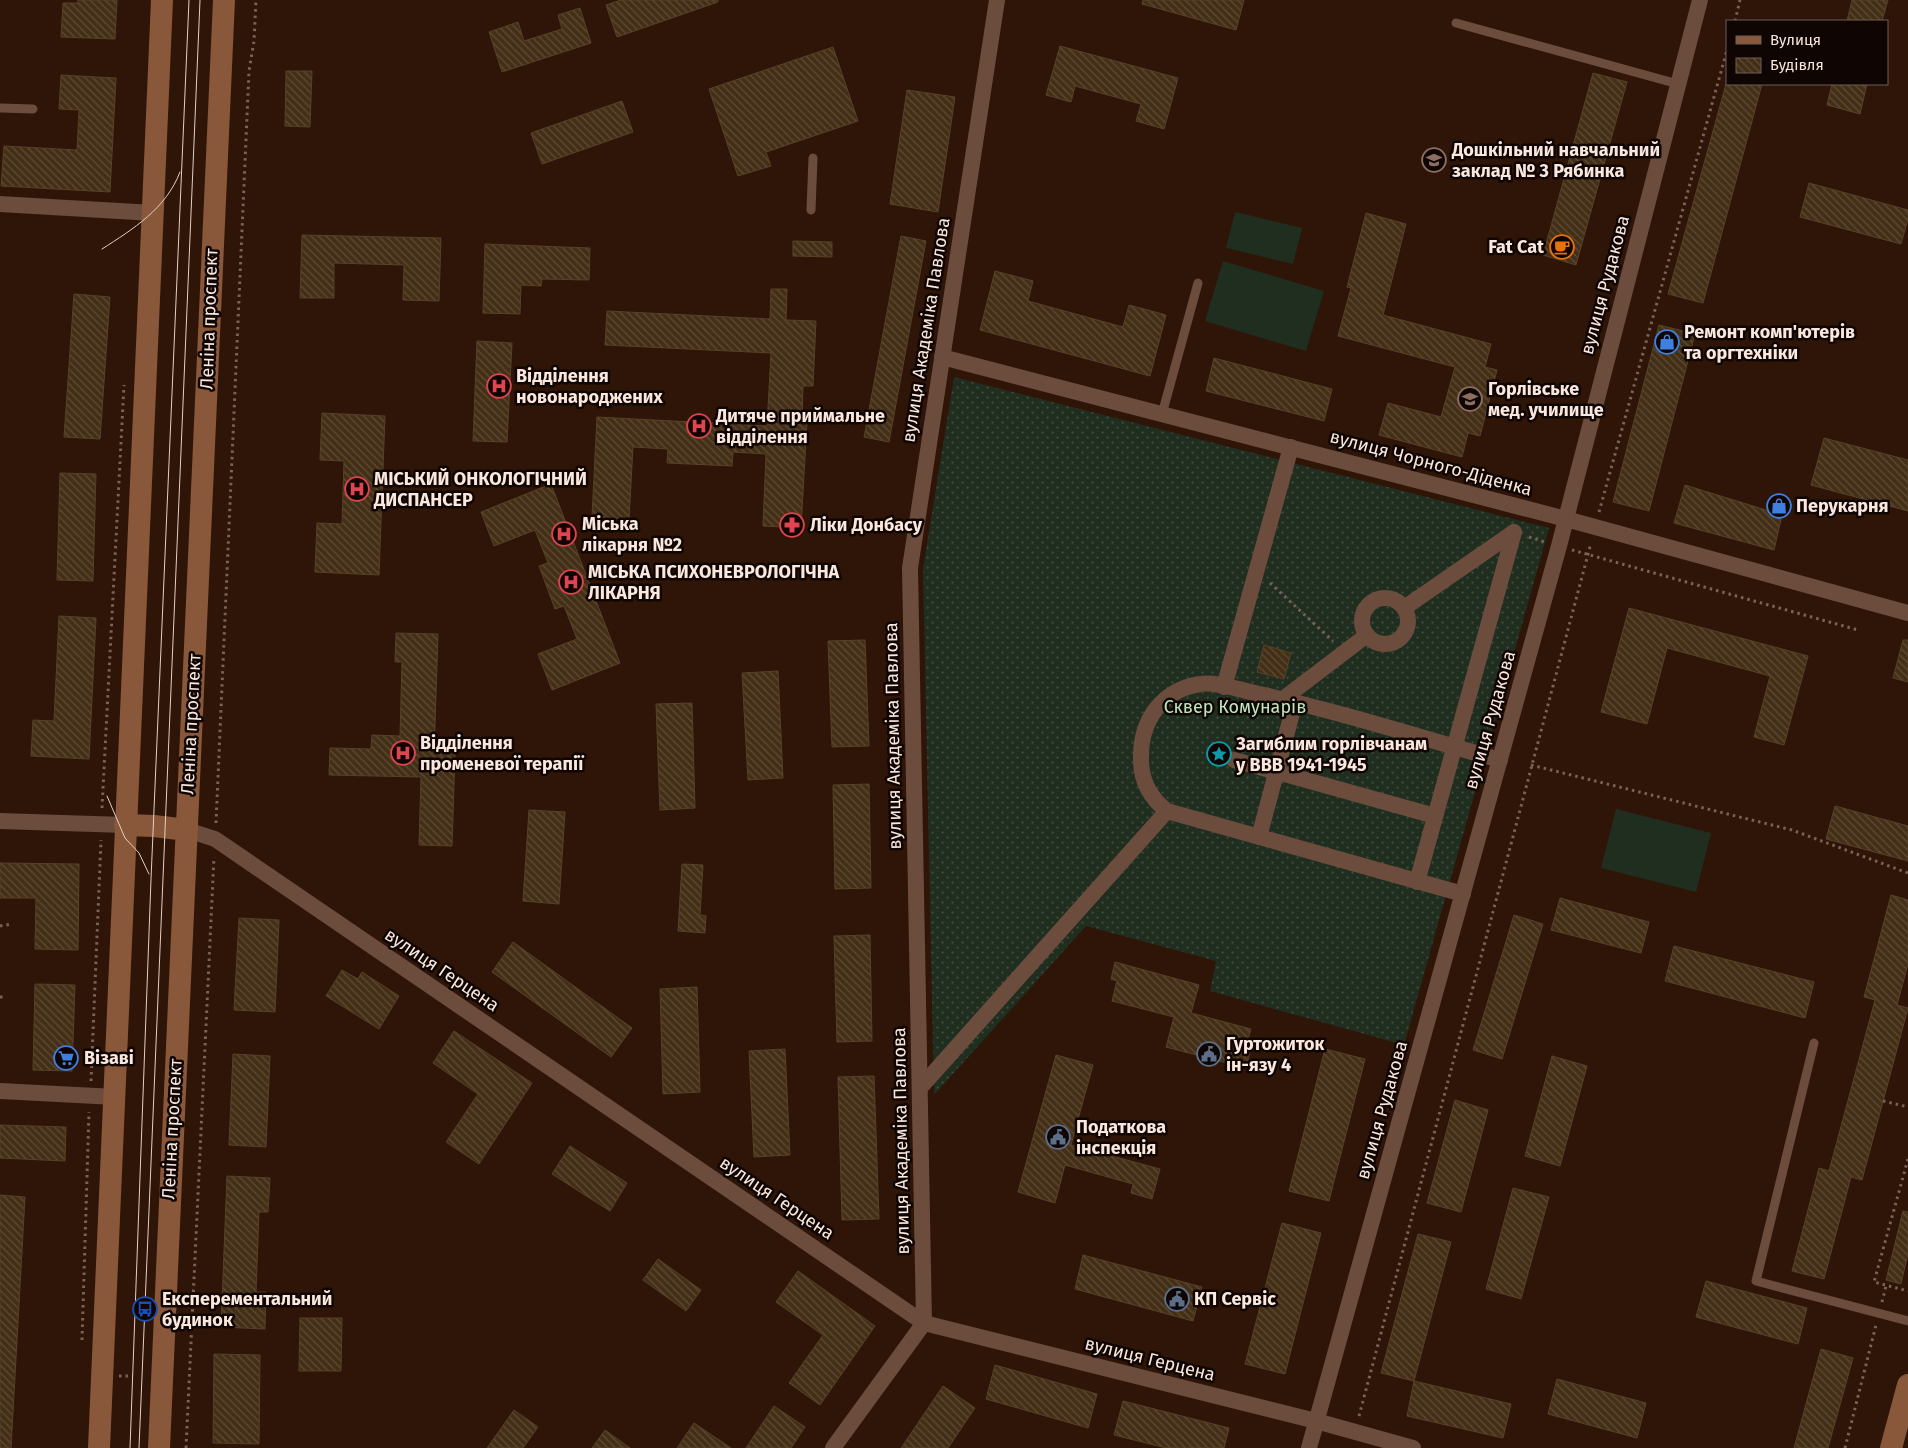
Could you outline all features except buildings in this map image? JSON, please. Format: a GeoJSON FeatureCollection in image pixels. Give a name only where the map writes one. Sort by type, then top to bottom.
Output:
{"type":"FeatureCollection","features":[{"type":"Feature","properties":{"kind":"main road"},"geometry":{"type":"LineString","coordinates":[[99,1448],[162,0]]}},
{"type":"Feature","properties":{"kind":"main road","name":"Леніна проспект"},"geometry":{"type":"LineString","coordinates":[[159,1448],[224,0]]}},
{"type":"Feature","properties":{"kind":"main road"},"geometry":{"type":"LineString","coordinates":[[125,825],[160,826],[186,830]]}},
{"type":"Feature","properties":{"kind":"main road"},"geometry":{"type":"LineString","coordinates":[[1891,1448],[1908,1385]]}},
{"type":"Feature","properties":{"kind":"street","name":"вулиця Академіка Павлова"},"geometry":{"type":"LineString","coordinates":[[924,1323],[910,568],[997,0]]}},
{"type":"Feature","properties":{"kind":"street","name":"вулиця Рудакова"},"geometry":{"type":"LineString","coordinates":[[1309,1448],[1559,546],[1700,0]]}},
{"type":"Feature","properties":{"kind":"street"},"geometry":{"type":"LineString","coordinates":[[0,204],[153,213]]}},
{"type":"Feature","properties":{"kind":"street","name":"вулиця Чорного-Діденка"},"geometry":{"type":"LineString","coordinates":[[942,356],[1566,519],[1908,614]]}},
{"type":"Feature","properties":{"kind":"street"},"geometry":{"type":"LineString","coordinates":[[1224,687],[1290,447]]}},
{"type":"Feature","properties":{"kind":"street"},"geometry":{"type":"LineString","coordinates":[[1404,608],[1514,532]]}},
{"type":"Feature","properties":{"kind":"street"},"geometry":{"type":"LineString","coordinates":[[1417,882],[1514,532]]}},
{"type":"Feature","properties":{"kind":"street"},"geometry":{"type":"LineString","coordinates":[[1388,598],[1395,600],[1404,608],[1408,619],[1406,628],[1394,642],[1381,643],[1367,635],[1362,619],[1364,612],[1372,602],[1388,598]]}},
{"type":"Feature","properties":{"kind":"street"},"geometry":{"type":"LineString","coordinates":[[1259,837],[1277,772],[1289,700],[1367,635]]}},
{"type":"Feature","properties":{"kind":"street"},"geometry":{"type":"LineString","coordinates":[[1463,894],[1167,811],[1154,801],[1145,784],[1140,763],[1144,726],[1154,710],[1168,697],[1200,684],[1289,700],[1500,760]]}},
{"type":"Feature","properties":{"kind":"street"},"geometry":{"type":"LineString","coordinates":[[1234,760],[1435,816]]}},
{"type":"Feature","properties":{"kind":"street"},"geometry":{"type":"LineString","coordinates":[[920,1088],[1167,811]]}},
{"type":"Feature","properties":{"kind":"street"},"geometry":{"type":"LineString","coordinates":[[0,821],[125,825]]}},
{"type":"Feature","properties":{"kind":"street","name":"вулиця Герцена"},"geometry":{"type":"LineString","coordinates":[[186,830],[215,839],[924,1323],[1316,1421],[1413,1448]]}},
{"type":"Feature","properties":{"kind":"street"},"geometry":{"type":"LineString","coordinates":[[0,1091],[90,1094],[115,1097]]}},
{"type":"Feature","properties":{"kind":"street"},"geometry":{"type":"LineString","coordinates":[[833,1448],[924,1323]]}},
{"type":"Feature","properties":{"kind":"lane"},"geometry":{"type":"LineString","coordinates":[[1456,23],[1678,84]]}},
{"type":"Feature","properties":{"kind":"lane"},"geometry":{"type":"LineString","coordinates":[[0,108],[32,108]]}},
{"type":"Feature","properties":{"kind":"lane"},"geometry":{"type":"LineString","coordinates":[[811,210],[813,158]]}},
{"type":"Feature","properties":{"kind":"lane"},"geometry":{"type":"LineString","coordinates":[[1162,414],[1198,283]]}},
{"type":"Feature","properties":{"kind":"lane"},"geometry":{"type":"LineString","coordinates":[[1814,1043],[1756,1281],[1908,1321]]}},
{"type":"Feature","properties":{"kind":"path"},"geometry":{"type":"LineString","coordinates":[[186,1448],[249,71],[254,41],[256,0]]}},
{"type":"Feature","properties":{"kind":"path"},"geometry":{"type":"LineString","coordinates":[[1734,20],[1740,0]]}},
{"type":"Feature","properties":{"kind":"path"},"geometry":{"type":"LineString","coordinates":[[1355,1432],[1595,527],[1726,54]]}},
{"type":"Feature","properties":{"kind":"path"},"geometry":{"type":"LineString","coordinates":[[82,1346],[90,1094],[124,379]]}},
{"type":"Feature","properties":{"kind":"path"},"geometry":{"type":"LineString","coordinates":[[1514,532],[1858,630]]}},
{"type":"Feature","properties":{"kind":"path"},"geometry":{"type":"LineString","coordinates":[[1256,571],[1345,652]]}},
{"type":"Feature","properties":{"kind":"path"},"geometry":{"type":"LineString","coordinates":[[1531,765],[1792,830],[1908,873]]}},
{"type":"Feature","properties":{"kind":"path"},"geometry":{"type":"LineString","coordinates":[[0,926],[12,924]]}},
{"type":"Feature","properties":{"kind":"path"},"geometry":{"type":"LineString","coordinates":[[0,997],[6,997]]}},
{"type":"Feature","properties":{"kind":"path"},"geometry":{"type":"LineString","coordinates":[[1884,1101],[1908,1107]]}},
{"type":"Feature","properties":{"kind":"path"},"geometry":{"type":"LineString","coordinates":[[1908,1159],[1874,1282],[1908,1291]]}},
{"type":"Feature","properties":{"kind":"path"},"geometry":{"type":"LineString","coordinates":[[1845,1448],[1886,1286]]}},
{"type":"Feature","properties":{"kind":"green space"},"geometry":{"type":"Polygon","coordinates":[[[1235,212],[1302,228],[1293,264],[1226,248],[1235,212]]]}},
{"type":"Feature","properties":{"kind":"green space"},"geometry":{"type":"Polygon","coordinates":[[[1223,261],[1324,291],[1306,351],[1205,321],[1223,261]]]}},
{"type":"Feature","properties":{"kind":"green space","name":"Сквер Комунарів"},"geometry":{"type":"Polygon","coordinates":[[[954,377],[1549,528],[1404,1045],[1210,991],[1216,961],[1086,926],[934,1095],[923,569],[954,377]]]}},
{"type":"Feature","properties":{"kind":"green space"},"geometry":{"type":"Polygon","coordinates":[[[1616,809],[1711,833],[1696,892],[1601,868],[1616,809]]]}},
{"type":"Feature","properties":{"kind":"tram line"},"geometry":{"type":"LineString","coordinates":[[130,1448],[151,879],[189,0]]}},
{"type":"Feature","properties":{"kind":"tram line"},"geometry":{"type":"LineString","coordinates":[[139,1448],[200,0]]}},
{"type":"Feature","properties":{"kind":"tram line"},"geometry":{"type":"LineString","coordinates":[[102,249],[137,226],[147,217],[166,197],[180,172]]}},
{"type":"Feature","properties":{"kind":"tram line"},"geometry":{"type":"LineString","coordinates":[[107,796],[125,838],[139,853],[149,874]]}},
{"type":"Feature","properties":{"kind":"place","name":"Дошкільний навчальний заклад № 3 Рябинка"},"geometry":{"type":"Point","coordinates":[1434,160]}},
{"type":"Feature","properties":{"kind":"place","name":"Fat Cat"},"geometry":{"type":"Point","coordinates":[1562,247]}},
{"type":"Feature","properties":{"kind":"place","name":"Ремонт комп'ютерів та оргтехніки"},"geometry":{"type":"Point","coordinates":[1667,342]}},
{"type":"Feature","properties":{"kind":"place","name":"Відділення новонароджених"},"geometry":{"type":"Point","coordinates":[499,386]}},
{"type":"Feature","properties":{"kind":"place","name":"Горлівське мед. училище"},"geometry":{"type":"Point","coordinates":[1470,399]}},
{"type":"Feature","properties":{"kind":"place","name":"Дитяче приймальне відділення"},"geometry":{"type":"Point","coordinates":[699,426]}},
{"type":"Feature","properties":{"kind":"place","name":"МІСЬКИЙ ОНКОЛОГІЧНИЙ ДИСПАНСЕР"},"geometry":{"type":"Point","coordinates":[357,489]}},
{"type":"Feature","properties":{"kind":"place","name":"Перукарня"},"geometry":{"type":"Point","coordinates":[1779,506]}},
{"type":"Feature","properties":{"kind":"place","name":"Ліки Донбасу"},"geometry":{"type":"Point","coordinates":[792,525]}},
{"type":"Feature","properties":{"kind":"place","name":"Міська лікарня №2"},"geometry":{"type":"Point","coordinates":[564,534]}},
{"type":"Feature","properties":{"kind":"place","name":"МІСЬКА ПСИХОНЕВРОЛОГІЧНА ЛІКАРНЯ"},"geometry":{"type":"Point","coordinates":[571,582]}},
{"type":"Feature","properties":{"kind":"place","name":"Відділення променевої терапії"},"geometry":{"type":"Point","coordinates":[403,753]}},
{"type":"Feature","properties":{"kind":"place","name":"Загиблим горлівчанам у ВВВ 1941-1945"},"geometry":{"type":"Point","coordinates":[1219,754]}},
{"type":"Feature","properties":{"kind":"place","name":"Гуртожиток ін-язу 4"},"geometry":{"type":"Point","coordinates":[1209,1054]}},
{"type":"Feature","properties":{"kind":"place","name":"Візаві"},"geometry":{"type":"Point","coordinates":[66,1058]}},
{"type":"Feature","properties":{"kind":"place","name":"Податкова інспекція"},"geometry":{"type":"Point","coordinates":[1058,1137]}},
{"type":"Feature","properties":{"kind":"place","name":"КП Сервіс"},"geometry":{"type":"Point","coordinates":[1177,1299]}},
{"type":"Feature","properties":{"kind":"place","name":"Експерементальний будинок"},"geometry":{"type":"Point","coordinates":[145,1309]}}]}
